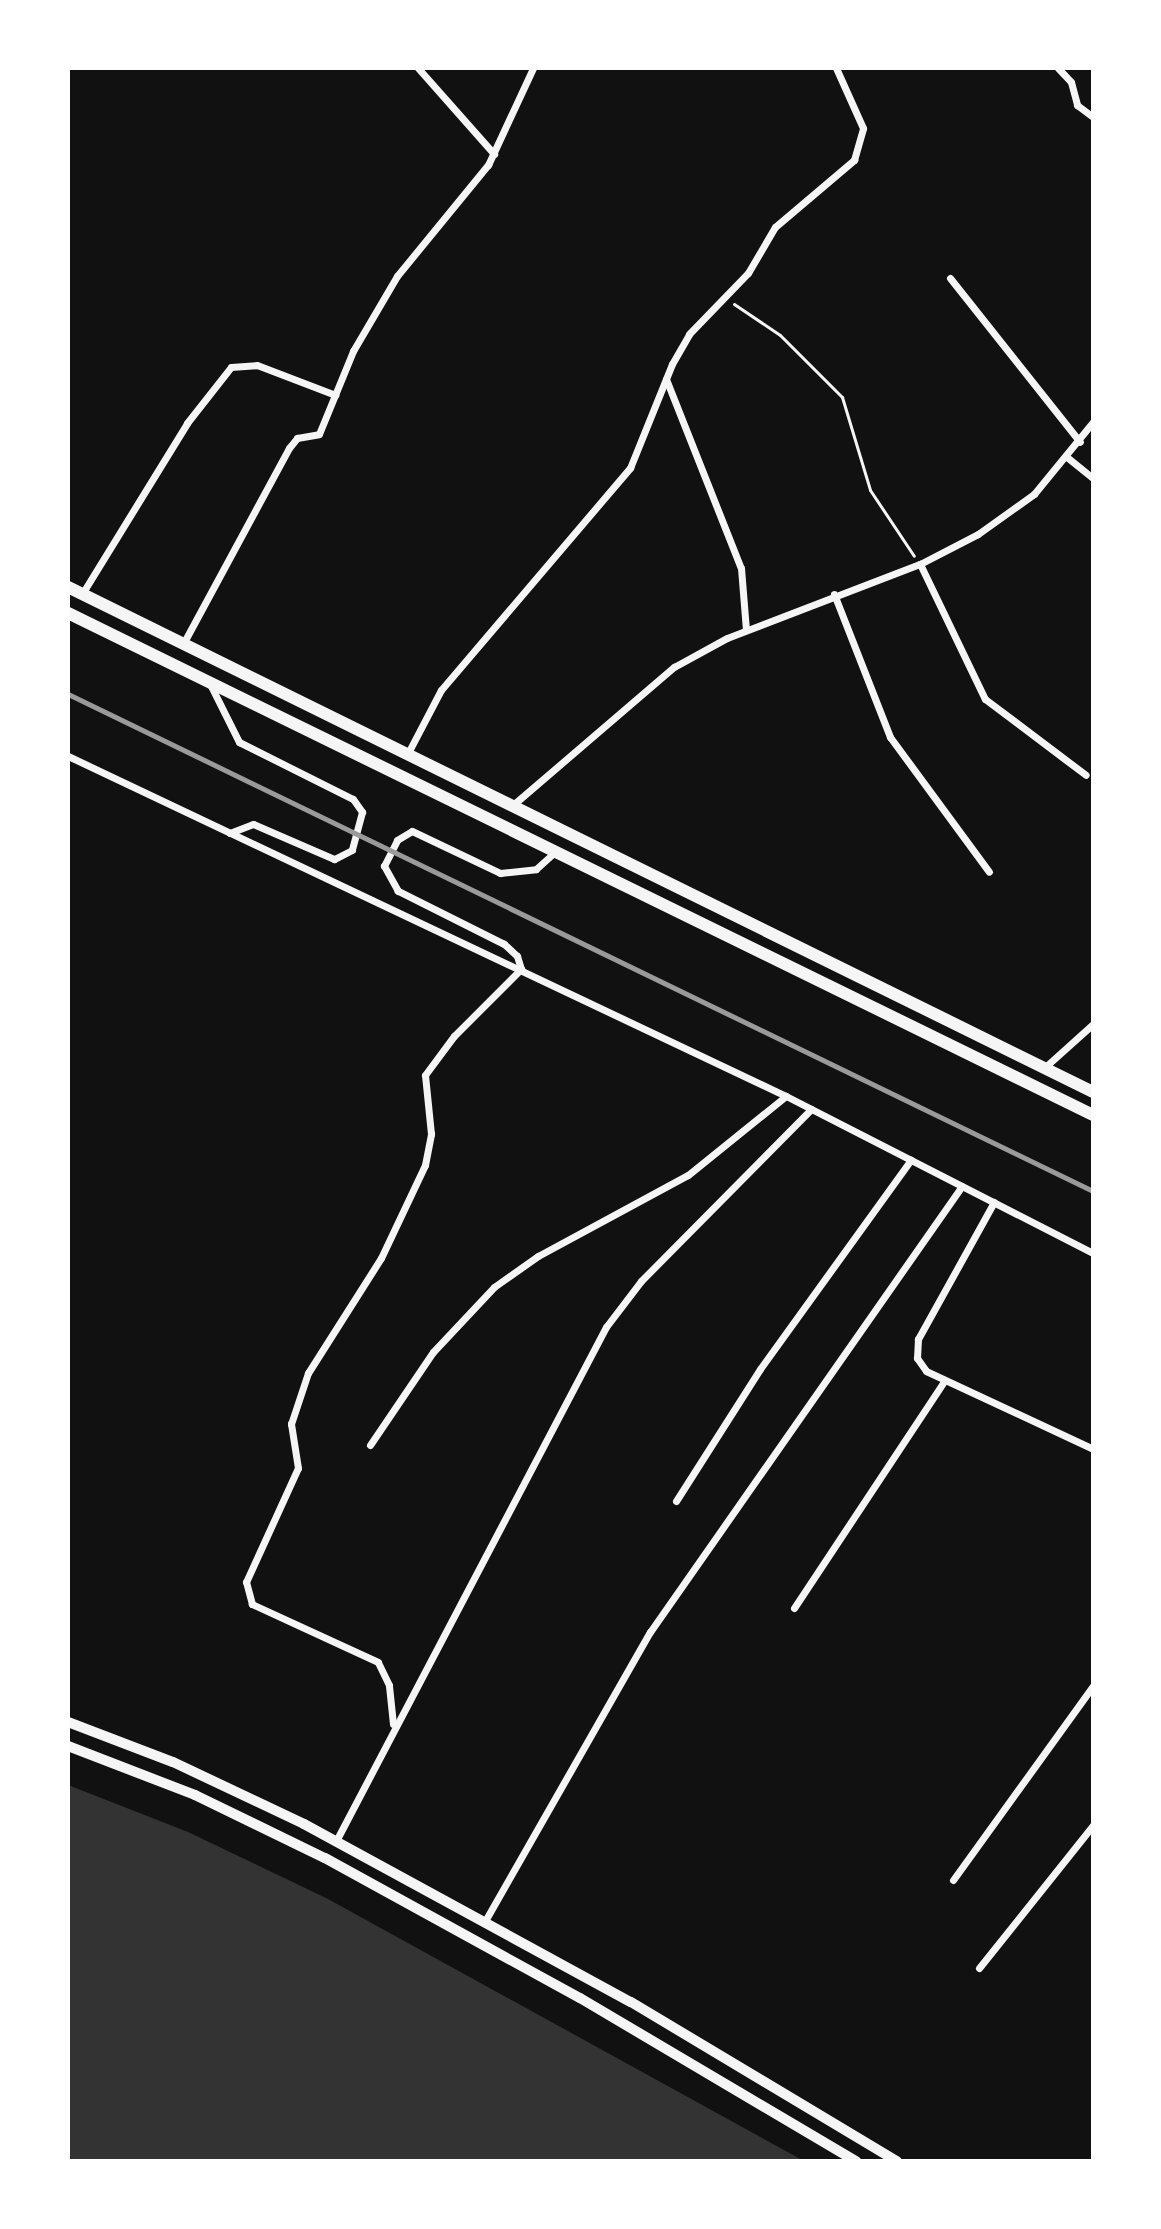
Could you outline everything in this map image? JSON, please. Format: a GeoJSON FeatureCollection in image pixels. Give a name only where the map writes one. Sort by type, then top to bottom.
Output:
{"type":"FeatureCollection","features":[{"type":"Feature","properties":{"kind":"highway"},"geometry":{"type":"LineString","coordinates":[[68,587],[182,646],[514,804],[1093,1092]]}},
{"type":"Feature","properties":{"kind":"highway"},"geometry":{"type":"LineString","coordinates":[[68,613],[1093,1115]]}},
{"type":"Feature","properties":{"kind":"main road"},"geometry":{"type":"LineString","coordinates":[[68,1722],[207,1777],[336,1841],[485,1921],[891,2160]]}},
{"type":"Feature","properties":{"kind":"main road"},"geometry":{"type":"LineString","coordinates":[[68,1746],[195,1795],[314,1852],[580,1998],[856,2161]]}},
{"type":"Feature","properties":{"kind":"street"},"geometry":{"type":"LineString","coordinates":[[418,68],[494,154]]}},
{"type":"Feature","properties":{"kind":"street"},"geometry":{"type":"LineString","coordinates":[[182,646],[289,448],[297,438],[319,434],[368,323],[410,255],[494,154],[533,68]]}},
{"type":"Feature","properties":{"kind":"street"},"geometry":{"type":"LineString","coordinates":[[408,753],[441,690],[630,468],[666,379],[689,334],[756,262],[775,227],[860,150],[863,128],[836,68]]}},
{"type":"Feature","properties":{"kind":"street"},"geometry":{"type":"LineString","coordinates":[[1058,68],[1071,82],[1077,105],[1093,117]]}},
{"type":"Feature","properties":{"kind":"street"},"geometry":{"type":"LineString","coordinates":[[950,278],[1080,442]]}},
{"type":"Feature","properties":{"kind":"street"},"geometry":{"type":"LineString","coordinates":[[82,594],[187,423],[231,367],[257,365],[335,395]]}},
{"type":"Feature","properties":{"kind":"street"},"geometry":{"type":"LineString","coordinates":[[666,379],[741,568],[746,630]]}},
{"type":"Feature","properties":{"kind":"street"},"geometry":{"type":"LineString","coordinates":[[514,804],[651,683],[746,630],[834,594],[920,564],[1008,514],[1068,458],[1093,422]]}},
{"type":"Feature","properties":{"kind":"street"},"geometry":{"type":"LineString","coordinates":[[1068,458],[1093,478]]}},
{"type":"Feature","properties":{"kind":"street"},"geometry":{"type":"LineString","coordinates":[[920,564],[985,699],[1086,775]]}},
{"type":"Feature","properties":{"kind":"street"},"geometry":{"type":"LineString","coordinates":[[834,594],[890,737],[989,872]]}},
{"type":"Feature","properties":{"kind":"street"},"geometry":{"type":"LineString","coordinates":[[210,684],[239,742],[353,799],[362,812],[352,850],[334,859],[253,824],[230,833]]}},
{"type":"Feature","properties":{"kind":"street"},"geometry":{"type":"LineString","coordinates":[[68,756],[786,1096],[1093,1253]]}},
{"type":"Feature","properties":{"kind":"street"},"geometry":{"type":"LineString","coordinates":[[521,969],[511,948],[398,891],[384,866],[397,840],[412,831],[500,873],[536,869],[555,852]]}},
{"type":"Feature","properties":{"kind":"street"},"geometry":{"type":"LineString","coordinates":[[393,1724],[389,1685],[378,1662],[252,1604],[246,1582],[298,1468],[291,1424],[308,1373],[381,1258],[425,1165],[431,1134],[425,1075],[454,1036],[521,969]]}},
{"type":"Feature","properties":{"kind":"street"},"geometry":{"type":"LineString","coordinates":[[1044,1068],[1093,1024]]}},
{"type":"Feature","properties":{"kind":"street"},"geometry":{"type":"LineString","coordinates":[[370,1445],[433,1352],[494,1287],[538,1256],[688,1175],[786,1096]]}},
{"type":"Feature","properties":{"kind":"street"},"geometry":{"type":"LineString","coordinates":[[336,1841],[393,1724],[606,1327],[641,1281],[811,1109]]}},
{"type":"Feature","properties":{"kind":"street"},"geometry":{"type":"LineString","coordinates":[[676,1501],[760,1369],[911,1160]]}},
{"type":"Feature","properties":{"kind":"street"},"geometry":{"type":"LineString","coordinates":[[485,1921],[650,1632],[962,1186]]}},
{"type":"Feature","properties":{"kind":"street"},"geometry":{"type":"LineString","coordinates":[[994,1202],[914,1348],[926,1371],[1093,1449]]}},
{"type":"Feature","properties":{"kind":"street"},"geometry":{"type":"LineString","coordinates":[[794,1608],[945,1380]]}},
{"type":"Feature","properties":{"kind":"street"},"geometry":{"type":"LineString","coordinates":[[953,1880],[1093,1686]]}},
{"type":"Feature","properties":{"kind":"street"},"geometry":{"type":"LineString","coordinates":[[979,1968],[1093,1825]]}},
{"type":"Feature","properties":{"kind":"path"},"geometry":{"type":"LineString","coordinates":[[724,298],[780,335],[836,389],[847,407],[877,505],[920,564]]}},
{"type":"Feature","properties":{"kind":"shaded area"},"geometry":{"type":"Polygon","coordinates":[[[68,1785],[188,1832],[328,1899],[804,2161],[68,2161],[68,1785]]]}},
{"type":"Feature","properties":{"kind":"railway"},"geometry":{"type":"LineString","coordinates":[[68,694],[1093,1191]]}}]}
